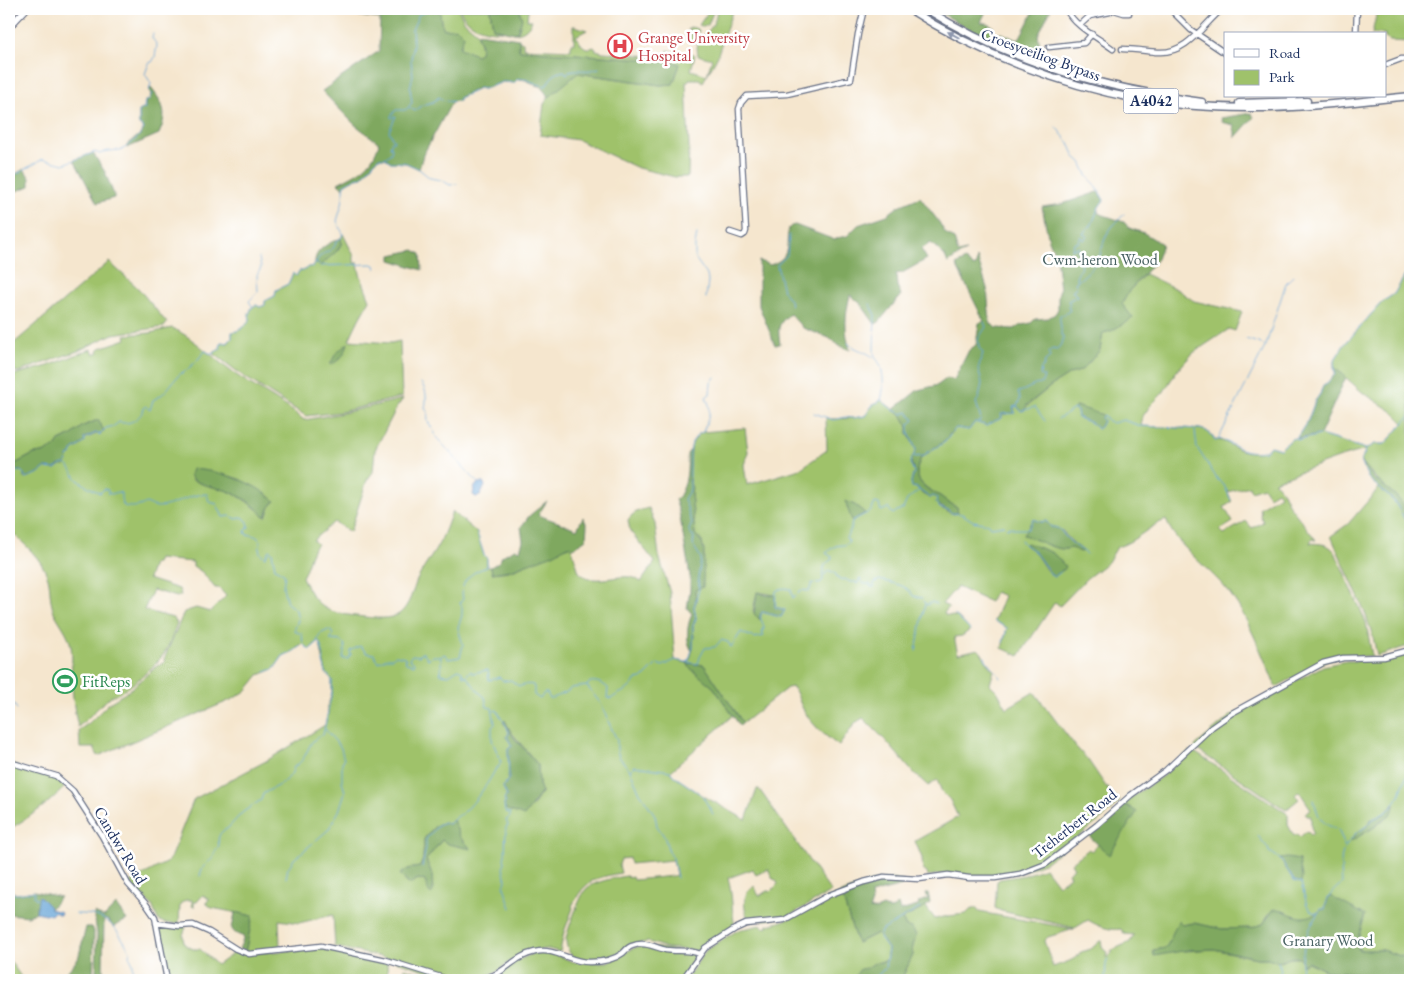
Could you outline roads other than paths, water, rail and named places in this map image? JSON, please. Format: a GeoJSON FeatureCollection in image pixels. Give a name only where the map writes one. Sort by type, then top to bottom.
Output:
{"type":"FeatureCollection","features":[{"type":"Feature","properties":{"kind":"highway","name":"Croesyceiliog Bypass"},"geometry":{"type":"LineString","coordinates":[[909,9],[992,53],[1072,82],[1138,99],[1199,106],[1272,108],[1410,96]]}},
{"type":"Feature","properties":{"kind":"highway","name":"Croesyceiliog Bypass"},"geometry":{"type":"LineString","coordinates":[[926,9],[1006,51],[1067,74],[1124,88],[1197,101],[1232,104],[1358,98]]}},
{"type":"Feature","properties":{"kind":"highway"},"geometry":{"type":"LineString","coordinates":[[1386,95],[1410,92]]}},
{"type":"Feature","properties":{"kind":"main road"},"geometry":{"type":"LineString","coordinates":[[9,27],[26,9]]}},
{"type":"Feature","properties":{"kind":"street"},"geometry":{"type":"LineString","coordinates":[[730,232],[742,236],[746,231],[739,108],[741,103],[748,96],[793,93],[851,79],[864,9]]}},
{"type":"Feature","properties":{"kind":"street"},"geometry":{"type":"LineString","coordinates":[[1066,9],[1070,17],[1112,49]]}},
{"type":"Feature","properties":{"kind":"street"},"geometry":{"type":"LineString","coordinates":[[1080,25],[1090,16],[1110,12],[1111,9],[1129,13]]}},
{"type":"Feature","properties":{"kind":"street"},"geometry":{"type":"LineString","coordinates":[[1170,9],[1191,30],[1224,52]]}},
{"type":"Feature","properties":{"kind":"street"},"geometry":{"type":"LineString","coordinates":[[1122,49],[1136,48],[1159,52],[1178,48],[1197,34],[1222,9]]}},
{"type":"Feature","properties":{"kind":"street"},"geometry":{"type":"LineString","coordinates":[[1356,32],[1357,9]]}},
{"type":"Feature","properties":{"kind":"street"},"geometry":{"type":"LineString","coordinates":[[1050,46],[1084,43],[1092,34]]}},
{"type":"Feature","properties":{"kind":"street"},"geometry":{"type":"LineString","coordinates":[[1054,39],[1058,46]]}},
{"type":"Feature","properties":{"kind":"street"},"geometry":{"type":"LineString","coordinates":[[1386,65],[1401,59],[1410,59]]}},
{"type":"Feature","properties":{"kind":"street","name":"Treherbert Road"},"geometry":{"type":"LineString","coordinates":[[682,980],[705,948],[735,929],[746,924],[784,920],[829,895],[870,880],[884,877],[919,879],[948,875],[969,878],[996,878],[1020,874],[1038,868],[1097,825],[1136,791],[1166,770],[1227,715],[1323,663],[1343,658],[1384,657],[1410,650]]}},
{"type":"Feature","properties":{"kind":"street","name":"Candwr Road"},"geometry":{"type":"LineString","coordinates":[[9,762],[56,776],[73,791],[102,836],[128,884],[152,911],[167,980]]}},
{"type":"Feature","properties":{"kind":"street"},"geometry":{"type":"LineString","coordinates":[[156,923],[180,926],[193,925],[209,932],[236,949],[249,954],[321,946],[386,960],[450,980]]}},
{"type":"Feature","properties":{"kind":"street"},"geometry":{"type":"LineString","coordinates":[[473,980],[497,973],[520,957],[538,951],[552,951],[576,961],[590,962],[605,961],[623,953],[630,946],[642,944],[666,950],[694,951],[700,954]]}},
{"type":"Feature","properties":{"kind":"water"},"geometry":{"type":"Polygon","coordinates":[[[478,483],[484,483],[485,486],[480,496],[476,497],[473,495],[474,488],[478,483]]]}},
{"type":"Feature","properties":{"kind":"water"},"geometry":{"type":"Polygon","coordinates":[[[39,896],[50,909],[61,912],[60,915],[54,912],[51,915],[36,912],[39,896]]]}},
{"type":"Feature","properties":{"kind":"waterway"},"geometry":{"type":"LineString","coordinates":[[409,106],[412,103],[410,88],[413,75],[411,61],[412,30],[419,14],[426,12]]}},
{"type":"Feature","properties":{"kind":"waterway"},"geometry":{"type":"LineString","coordinates":[[9,178],[43,159],[64,164],[95,152],[100,154],[120,150],[134,141],[144,128],[139,125],[139,111],[145,108],[145,101],[149,100],[152,93],[149,91],[151,83],[145,74],[149,63],[155,57],[157,45],[152,38],[153,34]]}},
{"type":"Feature","properties":{"kind":"waterway"},"geometry":{"type":"LineString","coordinates":[[66,463],[72,451],[85,442],[84,439],[96,433],[99,435],[106,428],[114,426],[119,422],[132,422],[139,417],[145,406],[150,410],[153,400],[164,392],[205,351],[212,354],[220,349],[221,342],[227,343],[232,338],[232,332],[240,330],[246,325],[250,320],[249,314],[252,307],[265,305],[265,301],[275,296],[276,290],[288,284],[293,273],[296,276],[299,271],[314,266],[319,257],[333,249],[336,241],[343,234],[337,221],[345,184],[362,177],[378,158],[385,158],[391,153],[392,147],[390,147],[392,141],[394,141],[389,131],[396,116],[391,118],[391,116],[396,110],[405,110],[409,107],[415,111],[422,105],[433,102],[439,97],[443,100],[459,101],[459,98],[478,88],[484,89],[503,82],[514,83],[518,79],[546,86],[553,76],[558,73],[564,71],[567,74],[573,70],[599,68]]}},
{"type":"Feature","properties":{"kind":"waterway"},"geometry":{"type":"LineString","coordinates":[[1017,406],[1020,399],[1018,392],[1041,384],[1044,377],[1040,375],[1041,368],[1043,368],[1045,361],[1050,357],[1049,353],[1052,349],[1057,350],[1063,341],[1060,315],[1064,315],[1070,310],[1068,301],[1077,296],[1072,291],[1077,286],[1075,283],[1078,280],[1076,277],[1081,267],[1079,248],[1077,247],[1072,250],[1074,243],[1078,243],[1081,236],[1084,240],[1087,236],[1083,234],[1091,226],[1104,200],[1095,184],[1088,177],[1081,162],[1075,157],[1069,143],[1056,127]]}},
{"type":"Feature","properties":{"kind":"waterway"},"geometry":{"type":"LineString","coordinates":[[386,159],[391,162],[406,163],[419,169],[430,178],[441,180],[450,185],[457,184]]}},
{"type":"Feature","properties":{"kind":"waterway"},"geometry":{"type":"LineString","coordinates":[[1079,280],[1096,262],[1108,232],[1124,214]]}},
{"type":"Feature","properties":{"kind":"waterway"},"geometry":{"type":"LineString","coordinates":[[697,234],[695,258],[707,275],[706,298]]}},
{"type":"Feature","properties":{"kind":"waterway"},"geometry":{"type":"LineString","coordinates":[[789,235],[787,255],[777,265],[783,291],[790,300],[791,306]]}},
{"type":"Feature","properties":{"kind":"waterway"},"geometry":{"type":"LineString","coordinates":[[252,306],[249,301],[258,292],[257,275],[261,268],[259,258]]}},
{"type":"Feature","properties":{"kind":"waterway"},"geometry":{"type":"LineString","coordinates":[[316,263],[320,266],[371,264],[375,265],[376,269]]}},
{"type":"Feature","properties":{"kind":"waterway"},"geometry":{"type":"LineString","coordinates":[[1296,439],[1308,420],[1323,385],[1335,374],[1334,361],[1344,345],[1382,302],[1394,294],[1410,267]]}},
{"type":"Feature","properties":{"kind":"waterway"},"geometry":{"type":"LineString","coordinates":[[1219,438],[1266,345],[1286,283],[1293,276]]}},
{"type":"Feature","properties":{"kind":"waterway"},"geometry":{"type":"LineString","coordinates":[[870,304],[875,313],[874,353],[883,376],[881,400],[893,410],[903,414],[908,412],[914,420],[909,424],[909,433],[916,450],[913,457]]}},
{"type":"Feature","properties":{"kind":"waterway"},"geometry":{"type":"LineString","coordinates":[[978,422],[981,420],[976,402],[979,398],[982,383],[978,369],[983,353],[979,348],[978,339],[986,327],[984,322]]}},
{"type":"Feature","properties":{"kind":"waterway"},"geometry":{"type":"LineString","coordinates":[[1246,339],[1264,345]]}},
{"type":"Feature","properties":{"kind":"waterway"},"geometry":{"type":"LineString","coordinates":[[848,343],[873,357]]}},
{"type":"Feature","properties":{"kind":"waterway"},"geometry":{"type":"LineString","coordinates":[[688,662],[693,647],[693,626],[696,618],[694,607],[699,589],[698,579],[701,558],[693,545],[694,537],[689,530],[692,523],[684,499],[690,489],[690,453],[692,442],[698,434],[703,432],[707,423],[709,406],[706,397],[710,394],[711,383],[715,377]]}},
{"type":"Feature","properties":{"kind":"waterway"},"geometry":{"type":"LineString","coordinates":[[421,383],[425,392],[425,408],[428,421],[436,437],[478,483]]}},
{"type":"Feature","properties":{"kind":"waterway"},"geometry":{"type":"LineString","coordinates":[[814,413],[834,420],[845,417],[865,416],[872,406],[881,400]]}},
{"type":"Feature","properties":{"kind":"waterway"},"geometry":{"type":"LineString","coordinates":[[9,472],[21,471],[25,478],[37,474],[45,468],[55,469],[64,464],[69,467],[78,480],[100,493],[104,489],[112,494],[121,493],[124,506],[130,507],[146,503],[156,507],[170,505],[193,496],[207,494],[209,502],[217,504],[223,517],[230,516],[237,519],[243,517],[248,522],[249,527],[245,531],[246,534],[258,538],[262,555],[265,557],[269,550],[272,552],[275,568],[285,574],[283,587],[287,603],[296,610],[298,620],[294,631],[302,634],[303,644],[309,650],[316,644],[320,634],[328,630],[333,635],[330,640],[341,641],[345,645],[343,659],[348,659],[351,654],[350,651],[360,646],[367,653],[374,654],[378,662],[396,655],[405,657],[406,663],[414,665],[409,659],[412,655],[419,656],[421,653],[424,653],[428,659],[433,656],[441,656],[440,674],[449,675],[458,669],[462,671],[463,676],[466,676],[470,671],[473,673],[488,670],[489,680],[500,677],[503,681],[511,680],[520,686],[533,685],[534,695],[540,699],[544,693],[547,693],[550,699],[567,692],[571,688],[587,686],[590,682],[599,683],[608,688],[607,698],[611,699],[628,689],[635,680],[642,679],[657,664],[663,666],[675,660],[698,664],[705,648],[715,647],[721,640],[728,642],[731,647],[741,632],[754,638],[764,636],[762,633],[764,628],[761,618],[762,612],[781,617],[785,610],[775,607],[776,591],[784,588],[789,589],[793,598],[801,590],[809,591],[812,583],[819,584],[823,580],[825,566],[832,557],[826,553],[838,545],[848,543],[849,541],[846,538],[851,529],[852,521],[871,511],[875,503],[879,504],[881,511],[888,508],[893,514],[903,509],[907,500],[919,490],[912,487],[911,482],[914,472],[910,463],[911,458],[925,456],[927,452],[945,442],[956,428],[969,430],[975,422],[987,426],[1002,418],[1001,414],[1015,413],[1013,407],[1017,406],[1021,411],[1035,407],[1045,421]]}},
{"type":"Feature","properties":{"kind":"waterway"},"geometry":{"type":"LineString","coordinates":[[1058,419],[1074,409],[1077,411],[1078,418],[1092,423],[1097,429],[1103,421],[1101,418],[1103,415],[1108,421],[1113,423],[1123,420],[1141,426],[1200,429],[1207,431],[1216,441],[1219,439],[1245,450],[1257,452],[1266,451],[1270,446],[1280,449],[1293,438],[1299,440],[1320,435],[1366,449],[1375,444],[1385,444],[1410,416]]}},
{"type":"Feature","properties":{"kind":"waterway"},"geometry":{"type":"LineString","coordinates":[[1195,430],[1197,448],[1218,480],[1224,485],[1231,500]]}},
{"type":"Feature","properties":{"kind":"waterway"},"geometry":{"type":"LineString","coordinates":[[1366,450],[1361,461],[1368,478],[1395,502],[1410,529]]}},
{"type":"Feature","properties":{"kind":"waterway"},"geometry":{"type":"LineString","coordinates":[[919,490],[930,498],[933,496],[937,498],[936,503],[940,508],[951,513],[962,514],[973,521],[989,524],[991,527],[1004,525],[1007,528],[1028,529],[1033,519],[1040,522],[1046,521],[1051,527],[1059,529],[1071,542],[1087,554]]}},
{"type":"Feature","properties":{"kind":"waterway"},"geometry":{"type":"LineString","coordinates":[[442,656],[444,654],[448,659],[460,657],[463,645],[458,628],[462,615],[460,603],[463,599],[463,587],[471,575],[487,567],[487,558],[484,555],[477,533]]}},
{"type":"Feature","properties":{"kind":"waterway"},"geometry":{"type":"LineString","coordinates":[[1021,540],[1034,551],[1052,576],[1054,577],[1062,571]]}},
{"type":"Feature","properties":{"kind":"waterway"},"geometry":{"type":"LineString","coordinates":[[1410,551],[1408,557],[1410,566]]}},
{"type":"Feature","properties":{"kind":"waterway"},"geometry":{"type":"LineString","coordinates":[[824,576],[828,570],[835,573],[840,580],[845,579],[857,584],[860,579],[864,584],[870,584],[871,587],[874,587],[874,583],[879,580],[893,583],[903,586],[913,596],[922,598]]}},
{"type":"Feature","properties":{"kind":"waterway"},"geometry":{"type":"LineString","coordinates":[[923,601],[927,605],[932,602],[936,604]]}},
{"type":"Feature","properties":{"kind":"waterway"},"geometry":{"type":"LineString","coordinates":[[916,651],[925,604]]}},
{"type":"Feature","properties":{"kind":"waterway"},"geometry":{"type":"LineString","coordinates":[[955,615],[970,630]]}},
{"type":"Feature","properties":{"kind":"waterway"},"geometry":{"type":"LineString","coordinates":[[994,621],[1007,628],[1003,642]]}},
{"type":"Feature","properties":{"kind":"waterway"},"geometry":{"type":"LineString","coordinates":[[200,876],[203,867],[212,858],[219,846],[220,833],[227,829],[243,812],[261,800],[263,794],[286,780],[313,741],[323,735],[332,692],[332,680],[326,673],[323,662],[324,657],[318,641]]}},
{"type":"Feature","properties":{"kind":"waterway"},"geometry":{"type":"LineString","coordinates":[[265,672],[274,669],[283,656],[302,645]]}},
{"type":"Feature","properties":{"kind":"waterway"},"geometry":{"type":"LineString","coordinates":[[985,657],[1000,678]]}},
{"type":"Feature","properties":{"kind":"waterway"},"geometry":{"type":"LineString","coordinates":[[422,867],[426,839],[438,825],[444,822],[450,823],[468,809],[501,762],[492,740],[492,727],[495,724],[492,708],[487,707],[485,697],[466,676]]}},
{"type":"Feature","properties":{"kind":"waterway"},"geometry":{"type":"LineString","coordinates":[[587,686],[607,715],[617,740],[619,757],[630,770],[640,793],[655,815],[657,826],[664,836],[673,858],[677,878]]}},
{"type":"Feature","properties":{"kind":"waterway"},"geometry":{"type":"LineString","coordinates":[[9,698],[17,709]]}},
{"type":"Feature","properties":{"kind":"waterway"},"geometry":{"type":"LineString","coordinates":[[494,711],[497,710],[507,727],[509,733],[507,737],[512,746],[508,749],[509,778],[503,787],[507,796],[504,801],[506,802],[504,804],[505,812],[510,813],[510,817],[506,820],[508,825],[506,827],[505,863],[503,868],[506,880],[504,887],[511,908]]}},
{"type":"Feature","properties":{"kind":"waterway"},"geometry":{"type":"LineString","coordinates":[[286,878],[288,868],[294,859],[328,830],[339,811],[345,792],[342,781],[342,762],[344,760],[341,748],[325,729]]}},
{"type":"Feature","properties":{"kind":"waterway"},"geometry":{"type":"LineString","coordinates":[[630,770],[635,766],[670,771],[674,776],[702,795],[713,814]]}},
{"type":"Feature","properties":{"kind":"waterway"},"geometry":{"type":"LineString","coordinates":[[1302,980],[1303,953],[1308,933],[1316,916],[1321,909],[1325,909],[1330,895],[1342,884],[1341,862],[1343,851],[1356,833],[1393,806],[1400,794],[1410,767]]}},
{"type":"Feature","properties":{"kind":"waterway"},"geometry":{"type":"LineString","coordinates":[[1314,800],[1321,819],[1327,825],[1338,829],[1343,846]]}},
{"type":"Feature","properties":{"kind":"waterway"},"geometry":{"type":"LineString","coordinates":[[1258,836],[1269,852],[1281,860],[1294,881],[1301,883],[1307,905],[1312,912],[1318,913]]}},
{"type":"Feature","properties":{"kind":"waterway"},"geometry":{"type":"LineString","coordinates":[[9,893],[18,894],[34,891],[34,897],[37,899]]}},
{"type":"Feature","properties":{"kind":"waterway"},"geometry":{"type":"LineString","coordinates":[[873,980],[885,968],[888,949],[879,937],[881,931],[920,908]]}},
{"type":"Feature","properties":{"kind":"waterway"},"geometry":{"type":"LineString","coordinates":[[76,914],[95,916],[103,919],[114,928],[130,951],[129,955],[133,963],[133,972]]}},
{"type":"Feature","properties":{"kind":"waterway"},"geometry":{"type":"LineString","coordinates":[[1104,980],[1108,959]]}},
{"type":"Feature","properties":{"kind":"waterway"},"geometry":{"type":"LineString","coordinates":[[1277,980],[1281,970],[1278,962]]}},
{"type":"Feature","properties":{"kind":"place","name":"Grange University Hospital"},"geometry":{"type":"Point","coordinates":[620,46]}},
{"type":"Feature","properties":{"kind":"place","name":"FitReps"},"geometry":{"type":"Point","coordinates":[65,681]}},
{"type":"Feature","properties":{"kind":"park label","name":"Cwm-heron Wood"},"geometry":{"type":"Point","coordinates":[1100,259]}},
{"type":"Feature","properties":{"kind":"park label","name":"Granary Wood"},"geometry":{"type":"Point","coordinates":[1328,940]}}]}
